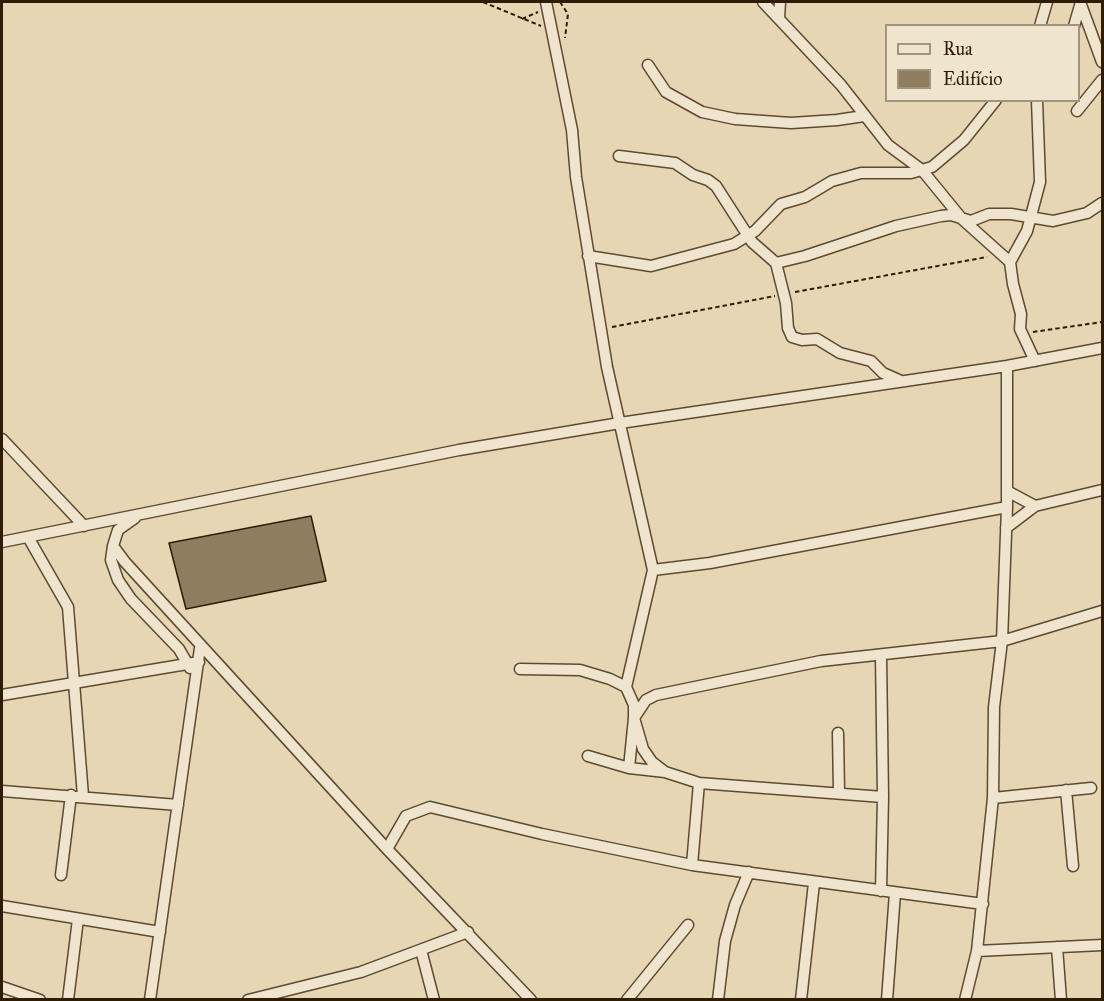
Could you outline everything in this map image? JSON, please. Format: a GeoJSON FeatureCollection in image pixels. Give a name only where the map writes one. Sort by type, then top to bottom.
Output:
{"type":"FeatureCollection","features":[{"type":"Feature","properties":{"kind":"street"},"geometry":{"type":"LineString","coordinates":[[763,2],[841,85],[892,148],[922,170],[962,219],[1006,259],[1021,314],[1022,334],[1035,361]]}},
{"type":"Feature","properties":{"kind":"street"},"geometry":{"type":"LineString","coordinates":[[779,18],[780,2]]}},
{"type":"Feature","properties":{"kind":"street"},"geometry":{"type":"LineString","coordinates":[[1041,24],[1047,2]]}},
{"type":"Feature","properties":{"kind":"street"},"geometry":{"type":"LineString","coordinates":[[1075,24],[1081,2]]}},
{"type":"Feature","properties":{"kind":"street"},"geometry":{"type":"LineString","coordinates":[[1081,2],[1102,62]]}},
{"type":"Feature","properties":{"kind":"street"},"geometry":{"type":"LineString","coordinates":[[547,5],[572,130],[600,330],[653,570],[626,687],[634,705],[628,768]]}},
{"type":"Feature","properties":{"kind":"street"},"geometry":{"type":"LineString","coordinates":[[648,65],[666,92],[702,111],[735,119],[791,123],[864,116]]}},
{"type":"Feature","properties":{"kind":"street"},"geometry":{"type":"LineString","coordinates":[[1077,111],[1102,80]]}},
{"type":"Feature","properties":{"kind":"street"},"geometry":{"type":"LineString","coordinates":[[588,256],[651,266],[690,258],[734,244],[747,237],[781,204],[805,197],[832,181],[871,172],[922,170],[932,167],[953,151],[985,117],[995,102]]}},
{"type":"Feature","properties":{"kind":"street"},"geometry":{"type":"LineString","coordinates":[[1006,259],[1031,216],[1041,171],[1037,102]]}},
{"type":"Feature","properties":{"kind":"street"},"geometry":{"type":"LineString","coordinates":[[619,156],[675,163],[716,186],[747,237],[776,262],[786,303],[788,328],[792,337],[802,340],[818,339],[840,353],[871,361],[883,373],[901,381]]}},
{"type":"Feature","properties":{"kind":"street"},"geometry":{"type":"LineString","coordinates":[[776,262],[805,256],[896,226],[946,215],[971,221],[995,214],[1058,220],[1088,213],[1102,203]]}},
{"type":"Feature","properties":{"kind":"street"},"geometry":{"type":"LineString","coordinates":[[2,542],[459,450],[620,423],[1007,366],[1102,348]]}},
{"type":"Feature","properties":{"kind":"street"},"geometry":{"type":"LineString","coordinates":[[965,999],[977,951],[993,798],[994,707],[1002,641],[1007,507],[1007,366]]}},
{"type":"Feature","properties":{"kind":"street"},"geometry":{"type":"LineString","coordinates":[[2,439],[84,526]]}},
{"type":"Feature","properties":{"kind":"street"},"geometry":{"type":"LineString","coordinates":[[1006,528],[1035,506],[1102,490]]}},
{"type":"Feature","properties":{"kind":"street"},"geometry":{"type":"LineString","coordinates":[[1007,491],[1035,506]]}},
{"type":"Feature","properties":{"kind":"street"},"geometry":{"type":"LineString","coordinates":[[653,570],[710,564],[1007,507]]}},
{"type":"Feature","properties":{"kind":"street"},"geometry":{"type":"LineString","coordinates":[[140,515],[118,530],[111,560],[118,580],[147,618],[194,663]]}},
{"type":"Feature","properties":{"kind":"street"},"geometry":{"type":"LineString","coordinates":[[28,537],[68,607],[73,642],[73,682],[83,796]]}},
{"type":"Feature","properties":{"kind":"street"},"geometry":{"type":"LineString","coordinates":[[113,546],[201,648],[387,849],[531,999]]}},
{"type":"Feature","properties":{"kind":"street"},"geometry":{"type":"LineString","coordinates":[[665,772],[652,762],[643,749],[634,718],[646,700],[656,695],[821,661],[1002,641],[1102,611]]}},
{"type":"Feature","properties":{"kind":"street"},"geometry":{"type":"LineString","coordinates":[[150,999],[196,683],[194,663],[201,648]]}},
{"type":"Feature","properties":{"kind":"street"},"geometry":{"type":"LineString","coordinates":[[881,656],[883,797],[881,891]]}},
{"type":"Feature","properties":{"kind":"street"},"geometry":{"type":"LineString","coordinates":[[2,694],[194,663]]}},
{"type":"Feature","properties":{"kind":"street"},"geometry":{"type":"LineString","coordinates":[[520,669],[580,670],[626,687]]}},
{"type":"Feature","properties":{"kind":"street"},"geometry":{"type":"LineString","coordinates":[[838,733],[839,793]]}},
{"type":"Feature","properties":{"kind":"street"},"geometry":{"type":"LineString","coordinates":[[588,756],[628,768],[665,772],[699,783],[883,797]]}},
{"type":"Feature","properties":{"kind":"street"},"geometry":{"type":"LineString","coordinates":[[692,865],[699,783]]}},
{"type":"Feature","properties":{"kind":"street"},"geometry":{"type":"LineString","coordinates":[[993,798],[1090,788]]}},
{"type":"Feature","properties":{"kind":"street"},"geometry":{"type":"LineString","coordinates":[[1066,790],[1073,866]]}},
{"type":"Feature","properties":{"kind":"street"},"geometry":{"type":"LineString","coordinates":[[2,791],[178,805]]}},
{"type":"Feature","properties":{"kind":"street"},"geometry":{"type":"LineString","coordinates":[[61,875],[71,795]]}},
{"type":"Feature","properties":{"kind":"street"},"geometry":{"type":"LineString","coordinates":[[387,849],[406,816],[430,807],[542,834],[692,865],[983,904]]}},
{"type":"Feature","properties":{"kind":"street"},"geometry":{"type":"LineString","coordinates":[[718,999],[725,941],[735,905],[749,872]]}},
{"type":"Feature","properties":{"kind":"street"},"geometry":{"type":"LineString","coordinates":[[801,999],[814,883]]}},
{"type":"Feature","properties":{"kind":"street"},"geometry":{"type":"LineString","coordinates":[[887,999],[895,893]]}},
{"type":"Feature","properties":{"kind":"street"},"geometry":{"type":"LineString","coordinates":[[2,906],[160,932]]}},
{"type":"Feature","properties":{"kind":"street"},"geometry":{"type":"LineString","coordinates":[[68,999],[78,919]]}},
{"type":"Feature","properties":{"kind":"street"},"geometry":{"type":"LineString","coordinates":[[627,999],[688,925]]}},
{"type":"Feature","properties":{"kind":"street"},"geometry":{"type":"LineString","coordinates":[[248,999],[309,987],[468,932]]}},
{"type":"Feature","properties":{"kind":"street"},"geometry":{"type":"LineString","coordinates":[[977,951],[1102,945]]}},
{"type":"Feature","properties":{"kind":"street"},"geometry":{"type":"LineString","coordinates":[[1057,947],[1061,999]]}},
{"type":"Feature","properties":{"kind":"street"},"geometry":{"type":"LineString","coordinates":[[421,950],[434,999]]}},
{"type":"Feature","properties":{"kind":"street"},"geometry":{"type":"LineString","coordinates":[[2,987],[40,999]]}},
{"type":"Feature","properties":{"kind":"path"},"geometry":{"type":"LineString","coordinates":[[483,2],[551,30]]}},
{"type":"Feature","properties":{"kind":"path"},"geometry":{"type":"LineString","coordinates":[[522,19],[547,5]]}},
{"type":"Feature","properties":{"kind":"path"},"geometry":{"type":"LineString","coordinates":[[787,294],[1006,259]]}},
{"type":"Feature","properties":{"kind":"path"},"geometry":{"type":"LineString","coordinates":[[600,330],[775,296]]}},
{"type":"Feature","properties":{"kind":"path"},"geometry":{"type":"LineString","coordinates":[[1022,334],[1102,322]]}},
{"type":"Feature","properties":{"kind":"building"},"geometry":{"type":"Polygon","coordinates":[[[311,516],[326,581],[186,609],[169,543],[311,516]]]}}]}
